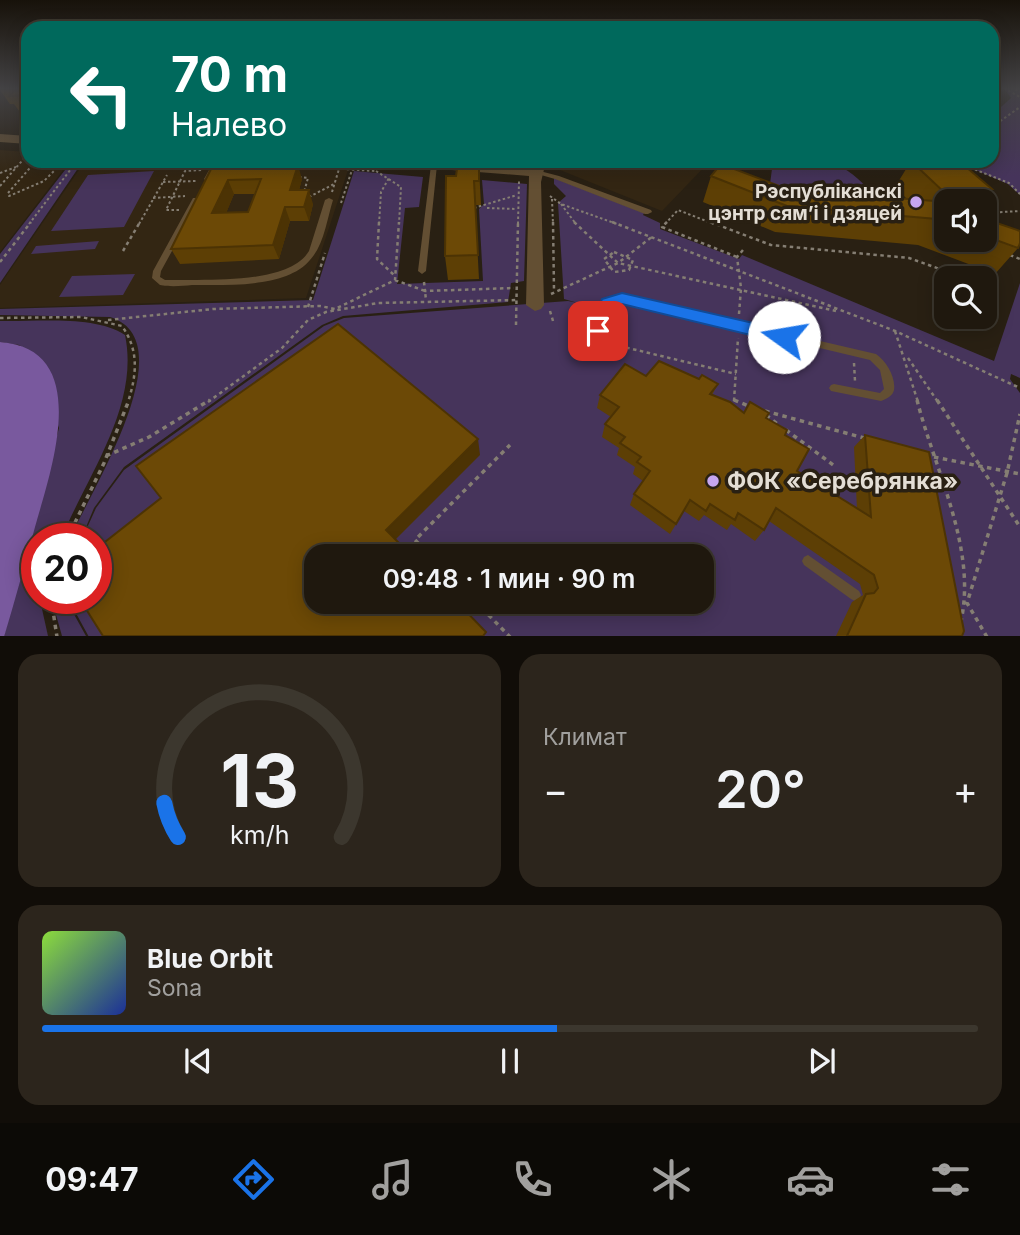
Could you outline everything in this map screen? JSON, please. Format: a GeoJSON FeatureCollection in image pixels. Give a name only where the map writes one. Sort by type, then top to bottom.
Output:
{"type":"FeatureCollection","features":[{"type":"Feature","properties":{"kind":"street"},"geometry":{"type":"LineString","coordinates":[[0,138],[21,140]]}},
{"type":"Feature","properties":{"kind":"street"},"geometry":{"type":"LineString","coordinates":[[477,168],[534,172],[542,304]]}},
{"type":"Feature","properties":{"kind":"lane"},"geometry":{"type":"LineString","coordinates":[[214,168],[157,271],[156,278],[163,283],[280,277],[300,268],[310,256],[329,200]]}},
{"type":"Feature","properties":{"kind":"lane"},"geometry":{"type":"LineString","coordinates":[[422,271],[434,168]]}},
{"type":"Feature","properties":{"kind":"lane"},"geometry":{"type":"LineString","coordinates":[[534,172],[557,177],[648,212]]}},
{"type":"Feature","properties":{"kind":"lane"},"geometry":{"type":"LineString","coordinates":[[598,331],[607,303],[622,298],[873,357],[883,364],[887,372],[889,391],[881,397],[834,388]]}},
{"type":"Feature","properties":{"kind":"lane"},"geometry":{"type":"LineString","coordinates":[[808,561],[855,595]]}},
{"type":"Feature","properties":{"kind":"path"},"geometry":{"type":"LineString","coordinates":[[0,186],[21,164]]}},
{"type":"Feature","properties":{"kind":"path"},"geometry":{"type":"LineString","coordinates":[[0,173],[19,166]]}},
{"type":"Feature","properties":{"kind":"path"},"geometry":{"type":"LineString","coordinates":[[30,168],[8,193],[9,196],[44,181],[54,171],[53,168]]}},
{"type":"Feature","properties":{"kind":"path"},"geometry":{"type":"LineString","coordinates":[[0,262],[72,168]]}},
{"type":"Feature","properties":{"kind":"path"},"geometry":{"type":"LineString","coordinates":[[191,209],[166,210],[185,171],[198,168]]}},
{"type":"Feature","properties":{"kind":"path"},"geometry":{"type":"LineString","coordinates":[[310,168],[376,171],[384,168]]}},
{"type":"Feature","properties":{"kind":"path"},"geometry":{"type":"LineString","coordinates":[[971,168],[1009,183],[1020,193]]}},
{"type":"Feature","properties":{"kind":"path"},"geometry":{"type":"LineString","coordinates":[[301,201],[329,200],[339,169]]}},
{"type":"Feature","properties":{"kind":"path"},"geometry":{"type":"LineString","coordinates":[[376,171],[401,187],[395,278]]}},
{"type":"Feature","properties":{"kind":"path"},"geometry":{"type":"LineString","coordinates":[[516,324],[517,195],[519,181],[534,172]]}},
{"type":"Feature","properties":{"kind":"path"},"geometry":{"type":"LineString","coordinates":[[122,251],[167,175]]}},
{"type":"Feature","properties":{"kind":"path"},"geometry":{"type":"LineString","coordinates":[[289,177],[308,178],[301,201]]}},
{"type":"Feature","properties":{"kind":"path"},"geometry":{"type":"LineString","coordinates":[[389,178],[381,192],[377,260],[395,278],[425,291],[515,288]]}},
{"type":"Feature","properties":{"kind":"path"},"geometry":{"type":"LineString","coordinates":[[163,182],[207,180]]}},
{"type":"Feature","properties":{"kind":"path"},"geometry":{"type":"LineString","coordinates":[[301,201],[334,184]]}},
{"type":"Feature","properties":{"kind":"path"},"geometry":{"type":"LineString","coordinates":[[544,189],[607,255],[618,263],[741,288],[848,314]]}},
{"type":"Feature","properties":{"kind":"path"},"geometry":{"type":"LineString","coordinates":[[153,198],[198,195]]}},
{"type":"Feature","properties":{"kind":"path"},"geometry":{"type":"LineString","coordinates":[[483,208],[517,195]]}},
{"type":"Feature","properties":{"kind":"path"},"geometry":{"type":"LineString","coordinates":[[552,198],[554,290],[618,263],[653,236]]}},
{"type":"Feature","properties":{"kind":"path"},"geometry":{"type":"LineString","coordinates":[[561,204],[653,236],[895,331],[1020,388]]}},
{"type":"Feature","properties":{"kind":"path"},"geometry":{"type":"LineString","coordinates":[[470,208],[517,209]]}},
{"type":"Feature","properties":{"kind":"path"},"geometry":{"type":"LineString","coordinates":[[997,208],[1001,212]]}},
{"type":"Feature","properties":{"kind":"path"},"geometry":{"type":"LineString","coordinates":[[737,257],[662,227],[678,210],[771,245],[909,258],[934,267]]}},
{"type":"Feature","properties":{"kind":"path"},"geometry":{"type":"LineString","coordinates":[[997,212],[1020,211]]}},
{"type":"Feature","properties":{"kind":"path"},"geometry":{"type":"LineString","coordinates":[[740,306],[737,257],[743,250]]}},
{"type":"Feature","properties":{"kind":"path"},"geometry":{"type":"LineString","coordinates":[[607,255],[621,253],[629,256],[633,266]]}},
{"type":"Feature","properties":{"kind":"path"},"geometry":{"type":"LineString","coordinates":[[607,255],[604,264],[608,268],[622,272],[633,266]]}},
{"type":"Feature","properties":{"kind":"path"},"geometry":{"type":"LineString","coordinates":[[1010,255],[1020,259]]}},
{"type":"Feature","properties":{"kind":"path"},"geometry":{"type":"LineString","coordinates":[[106,456],[139,446],[281,349],[308,321],[395,278]]}},
{"type":"Feature","properties":{"kind":"path"},"geometry":{"type":"LineString","coordinates":[[425,291],[426,300]]}},
{"type":"Feature","properties":{"kind":"path"},"geometry":{"type":"LineString","coordinates":[[0,318],[108,320],[213,309],[320,306],[335,309],[426,300],[515,300]]}},
{"type":"Feature","properties":{"kind":"path"},"geometry":{"type":"LineString","coordinates":[[542,304],[552,321]]}},
{"type":"Feature","properties":{"kind":"path"},"geometry":{"type":"LineString","coordinates":[[75,523],[127,407],[135,358],[129,333],[119,323],[108,320]]}},
{"type":"Feature","properties":{"kind":"path"},"geometry":{"type":"LineString","coordinates":[[895,331],[906,356],[932,456],[962,551],[967,603],[988,636]]}},
{"type":"Feature","properties":{"kind":"path"},"geometry":{"type":"LineString","coordinates":[[603,342],[736,374]]}},
{"type":"Feature","properties":{"kind":"path"},"geometry":{"type":"LineString","coordinates":[[729,408],[734,401],[737,345]]}},
{"type":"Feature","properties":{"kind":"path"},"geometry":{"type":"LineString","coordinates":[[906,356],[984,467],[999,499],[1020,527]]}},
{"type":"Feature","properties":{"kind":"path"},"geometry":{"type":"LineString","coordinates":[[855,370],[856,386]]}},
{"type":"Feature","properties":{"kind":"path"},"geometry":{"type":"LineString","coordinates":[[734,401],[870,440]]}},
{"type":"Feature","properties":{"kind":"path"},"geometry":{"type":"LineString","coordinates":[[756,408],[836,467]]}},
{"type":"Feature","properties":{"kind":"path"},"geometry":{"type":"LineString","coordinates":[[960,624],[1007,473],[1020,414]]}},
{"type":"Feature","properties":{"kind":"path"},"geometry":{"type":"LineString","coordinates":[[419,544],[415,540],[510,445]]}},
{"type":"Feature","properties":{"kind":"path"},"geometry":{"type":"LineString","coordinates":[[925,455],[1020,474]]}},
{"type":"Feature","properties":{"kind":"path"},"geometry":{"type":"LineString","coordinates":[[54,614],[57,636]]}},
{"type":"Feature","properties":{"kind":"path"},"geometry":{"type":"LineString","coordinates":[[487,614],[510,636]]}},
{"type":"Feature","properties":{"kind":"shaded area"},"geometry":{"type":"Polygon","coordinates":[[[999,118],[1020,118],[1020,195],[1008,184],[971,168],[999,168],[999,118]]]}},
{"type":"Feature","properties":{"kind":"shaded area"},"geometry":{"type":"Polygon","coordinates":[[[0,150],[21,152],[21,168],[65,168],[0,252],[0,150]]]}},
{"type":"Feature","properties":{"kind":"shaded area"},"geometry":{"type":"Polygon","coordinates":[[[67,168],[78,168],[0,283],[0,254],[67,168]]]}},
{"type":"Feature","properties":{"kind":"shaded area"},"geometry":{"type":"Polygon","coordinates":[[[80,168],[348,170],[306,298],[0,308],[0,285],[80,168]]]}},
{"type":"Feature","properties":{"kind":"shaded area"},"geometry":{"type":"Polygon","coordinates":[[[560,168],[703,168],[662,211],[560,168]]]}},
{"type":"Feature","properties":{"kind":"shaded area"},"geometry":{"type":"Polygon","coordinates":[[[772,168],[842,168],[853,174],[879,199],[769,192],[772,168]]]}},
{"type":"Feature","properties":{"kind":"shaded area"},"geometry":{"type":"Polygon","coordinates":[[[154,171],[124,227],[51,231],[88,175],[154,171]]]}},
{"type":"Feature","properties":{"kind":"shaded area"},"geometry":{"type":"Polygon","coordinates":[[[354,171],[423,177],[419,207],[405,208],[397,284],[483,281],[479,209],[484,204],[482,180],[527,184],[524,281],[511,283],[508,302],[343,316],[322,325],[124,467],[94,508],[88,523],[78,523],[126,420],[136,386],[139,355],[131,332],[110,317],[0,315],[0,309],[313,300],[354,171]]]}},
{"type":"Feature","properties":{"kind":"shaded area"},"geometry":{"type":"Polygon","coordinates":[[[554,178],[644,213],[643,215],[660,223],[660,229],[739,259],[742,255],[994,361],[1020,283],[1020,378],[1011,374],[1010,379],[1020,393],[1020,636],[88,636],[76,614],[112,614],[112,523],[89,523],[96,508],[124,470],[324,326],[344,318],[568,301],[578,303],[564,299],[558,203],[566,196],[554,184],[554,178]]]}},
{"type":"Feature","properties":{"kind":"shaded area"},"geometry":{"type":"Polygon","coordinates":[[[99,241],[95,249],[31,254],[36,246],[99,241]]]}},
{"type":"Feature","properties":{"kind":"shaded area"},"geometry":{"type":"Polygon","coordinates":[[[135,274],[123,295],[59,297],[72,276],[135,274]]]}},
{"type":"Feature","properties":{"kind":"shaded area"},"geometry":{"type":"Polygon","coordinates":[[[0,321],[82,322],[125,335],[128,362],[118,414],[68,523],[34,523],[59,428],[33,354],[19,345],[0,342],[0,321]]]}},
{"type":"Feature","properties":{"kind":"shaded area"},"geometry":{"type":"Polygon","coordinates":[[[0,342],[29,350],[48,366],[57,389],[59,417],[56,447],[36,523],[21,523],[21,576],[4,636],[0,636],[0,342]]]}},
{"type":"Feature","properties":{"kind":"shaded area"},"geometry":{"type":"Polygon","coordinates":[[[21,572],[21,614],[43,614],[48,636],[4,636],[21,572]]]}},
{"type":"Feature","properties":{"kind":"shaded area"},"geometry":{"type":"Polygon","coordinates":[[[56,614],[74,614],[86,636],[62,636],[56,614]]]}},
{"type":"Feature","properties":{"kind":"building"},"geometry":{"type":"Polygon","coordinates":[[[297,168],[290,190],[309,190],[304,207],[285,207],[273,245],[171,249],[211,169],[297,168]],[[261,179],[228,180],[212,213],[248,212],[261,179]]]}},
{"type":"Feature","properties":{"kind":"building"},"geometry":{"type":"Polygon","coordinates":[[[479,168],[479,181],[474,181],[478,255],[445,256],[446,176],[456,176],[457,169],[479,168]]]}},
{"type":"Feature","properties":{"kind":"building"},"geometry":{"type":"Polygon","coordinates":[[[718,168],[732,168],[790,190],[934,201],[934,219],[787,206],[711,176],[718,168]]]}},
{"type":"Feature","properties":{"kind":"building"},"geometry":{"type":"Polygon","coordinates":[[[918,168],[967,168],[992,189],[941,189],[918,168]]]}},
{"type":"Feature","properties":{"kind":"building"},"geometry":{"type":"Polygon","coordinates":[[[997,223],[1020,231],[1018,248],[997,240],[997,223]]]}},
{"type":"Feature","properties":{"kind":"building"},"geometry":{"type":"Polygon","coordinates":[[[338,324],[478,439],[386,530],[400,544],[304,544],[304,614],[469,614],[486,632],[483,636],[103,636],[89,614],[112,614],[112,536],[161,498],[136,466],[338,324]]]}},
{"type":"Feature","properties":{"kind":"building"},"geometry":{"type":"Polygon","coordinates":[[[659,361],[699,379],[702,375],[718,384],[710,394],[730,402],[744,413],[750,402],[769,413],[766,418],[787,430],[785,435],[809,449],[797,471],[871,517],[865,435],[929,452],[964,631],[962,636],[847,636],[866,594],[874,593],[878,588],[874,575],[776,508],[764,530],[738,513],[735,520],[710,504],[706,511],[690,500],[676,524],[634,494],[650,471],[637,462],[641,457],[620,443],[625,437],[605,424],[619,407],[600,395],[625,364],[646,376],[659,361]]]}},
{"type":"Feature","properties":{"kind":"place","name":"Рэспубліканскі цэнтр сямʼі і дзяцей"},"geometry":{"type":"Point","coordinates":[916,202]}},
{"type":"Feature","properties":{"kind":"place","name":"ФОК «Серебрянка»"},"geometry":{"type":"Point","coordinates":[713,481]}},
{"type":"Feature","properties":{"kind":"route"},"geometry":{"type":"LineString","coordinates":[[598,331],[607,303],[622,298],[784,337]]}}]}
